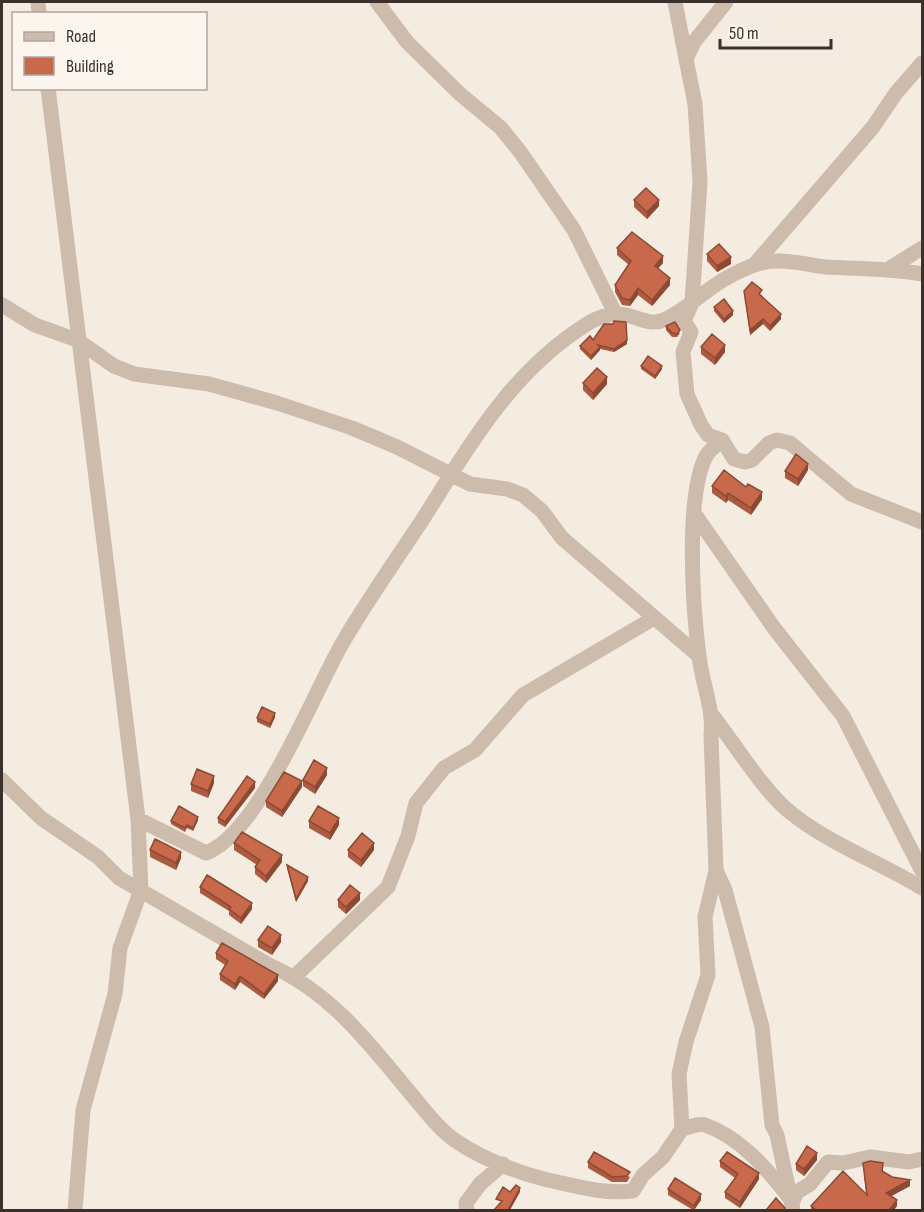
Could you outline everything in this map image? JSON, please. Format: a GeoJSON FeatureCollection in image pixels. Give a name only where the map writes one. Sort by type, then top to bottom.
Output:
{"type":"FeatureCollection","features":[{"type":"Feature","properties":{"kind":"street"},"geometry":{"type":"LineString","coordinates":[[377,2],[407,42],[460,94],[501,128],[521,153],[574,230],[615,312]]}},
{"type":"Feature","properties":{"kind":"street"},"geometry":{"type":"LineString","coordinates":[[675,2],[694,104],[700,182],[692,303],[684,321],[691,332],[683,352],[687,394],[708,435],[722,440],[734,459],[745,462],[752,460],[770,443],[777,440],[790,443],[851,494],[922,522]]}},
{"type":"Feature","properties":{"kind":"street"},"geometry":{"type":"LineString","coordinates":[[686,59],[694,42],[726,2]]}},
{"type":"Feature","properties":{"kind":"street"},"geometry":{"type":"LineString","coordinates":[[754,265],[873,127],[896,93],[922,63]]}},
{"type":"Feature","properties":{"kind":"street"},"geometry":{"type":"LineString","coordinates":[[48,90],[77,340],[138,819],[141,890],[120,948],[115,994],[83,1110],[75,1210]]}},
{"type":"Feature","properties":{"kind":"street"},"geometry":{"type":"LineString","coordinates":[[890,268],[922,248]]}},
{"type":"Feature","properties":{"kind":"street"},"geometry":{"type":"LineString","coordinates":[[138,819],[206,853],[216,850],[229,837],[249,813],[275,774],[304,724],[342,643],[487,418],[529,370],[585,325],[602,315],[615,312],[657,322],[692,303],[707,288],[754,265],[774,261],[826,267],[890,268],[922,274]]}},
{"type":"Feature","properties":{"kind":"street"},"geometry":{"type":"LineString","coordinates":[[2,305],[35,325],[77,340],[114,366],[134,374],[209,384],[277,403],[352,428],[397,447],[470,484],[507,489],[524,495],[542,511],[562,537],[699,656]]}},
{"type":"Feature","properties":{"kind":"street"},"geometry":{"type":"LineString","coordinates":[[2,780],[41,818],[77,840],[119,878],[269,965],[295,976],[340,1011],[455,1140],[503,1164],[541,1179],[591,1190],[615,1193],[633,1191],[643,1175],[663,1157],[682,1129],[679,1074],[686,1042],[708,975],[705,917],[716,870],[711,736],[713,716],[699,656],[692,526],[696,489],[706,456],[722,440]]}},
{"type":"Feature","properties":{"kind":"street"},"geometry":{"type":"LineString","coordinates":[[694,513],[774,628],[843,716],[922,872]]}},
{"type":"Feature","properties":{"kind":"street"},"geometry":{"type":"LineString","coordinates":[[295,976],[388,887],[408,836],[416,803],[444,768],[475,750],[523,695],[654,618]]}},
{"type":"Feature","properties":{"kind":"street"},"geometry":{"type":"LineString","coordinates":[[713,716],[770,792],[790,813],[814,829],[883,864],[922,888]]}},
{"type":"Feature","properties":{"kind":"street"},"geometry":{"type":"LineString","coordinates":[[716,870],[725,890],[762,1027],[772,1125],[777,1135],[793,1206]]}},
{"type":"Feature","properties":{"kind":"street"},"geometry":{"type":"LineString","coordinates":[[682,1129],[703,1124],[760,1160],[793,1206]]}},
{"type":"Feature","properties":{"kind":"street"},"geometry":{"type":"LineString","coordinates":[[793,1206],[797,1192],[810,1184],[828,1162],[843,1163],[870,1157],[909,1162],[922,1159]]}},
{"type":"Feature","properties":{"kind":"street"},"geometry":{"type":"LineString","coordinates":[[467,1210],[466,1203],[480,1184],[503,1164]]}},
{"type":"Feature","properties":{"kind":"building"},"geometry":{"type":"Polygon","coordinates":[[[646,188],[659,200],[647,212],[634,200],[646,188]]]}},
{"type":"Feature","properties":{"kind":"building"},"geometry":{"type":"Polygon","coordinates":[[[632,232],[663,256],[655,266],[670,278],[652,300],[638,288],[630,300],[622,298],[615,285],[631,261],[617,248],[632,232]]]}},
{"type":"Feature","properties":{"kind":"building"},"geometry":{"type":"Polygon","coordinates":[[[719,244],[731,257],[717,266],[707,254],[719,244]]]}},
{"type":"Feature","properties":{"kind":"building"},"geometry":{"type":"Polygon","coordinates":[[[752,282],[762,290],[759,294],[781,314],[770,326],[763,319],[750,330],[744,291],[752,282]]]}},
{"type":"Feature","properties":{"kind":"building"},"geometry":{"type":"Polygon","coordinates":[[[724,299],[733,311],[724,319],[714,307],[724,299]]]}},
{"type":"Feature","properties":{"kind":"building"},"geometry":{"type":"Polygon","coordinates":[[[614,321],[626,322],[627,340],[614,349],[598,345],[600,347],[591,356],[580,346],[590,336],[593,340],[604,324],[613,324],[614,321]]]}},
{"type":"Feature","properties":{"kind":"building"},"geometry":{"type":"Polygon","coordinates":[[[675,322],[680,330],[677,334],[672,333],[666,326],[675,322]]]}},
{"type":"Feature","properties":{"kind":"building"},"geometry":{"type":"Polygon","coordinates":[[[712,334],[725,345],[715,358],[701,347],[712,334]]]}},
{"type":"Feature","properties":{"kind":"building"},"geometry":{"type":"Polygon","coordinates":[[[648,356],[662,366],[655,376],[641,366],[648,356]]]}},
{"type":"Feature","properties":{"kind":"building"},"geometry":{"type":"Polygon","coordinates":[[[597,368],[607,377],[593,393],[583,383],[597,368]]]}},
{"type":"Feature","properties":{"kind":"building"},"geometry":{"type":"Polygon","coordinates":[[[796,454],[808,464],[798,479],[785,471],[796,454]]]}},
{"type":"Feature","properties":{"kind":"building"},"geometry":{"type":"Polygon","coordinates":[[[724,470],[746,487],[748,484],[762,492],[751,508],[728,493],[726,496],[712,486],[724,470]]]}},
{"type":"Feature","properties":{"kind":"building"},"geometry":{"type":"Polygon","coordinates":[[[262,707],[275,713],[270,724],[257,718],[262,707]]]}},
{"type":"Feature","properties":{"kind":"building"},"geometry":{"type":"Polygon","coordinates":[[[314,760],[327,768],[315,787],[303,780],[314,760]]]}},
{"type":"Feature","properties":{"kind":"building"},"geometry":{"type":"Polygon","coordinates":[[[197,769],[214,776],[208,791],[191,784],[197,769]]]}},
{"type":"Feature","properties":{"kind":"building"},"geometry":{"type":"Polygon","coordinates":[[[284,772],[302,781],[282,811],[266,801],[284,772]]]}},
{"type":"Feature","properties":{"kind":"building"},"geometry":{"type":"Polygon","coordinates":[[[247,776],[255,782],[225,822],[218,818],[247,776]]]}},
{"type":"Feature","properties":{"kind":"building"},"geometry":{"type":"Polygon","coordinates":[[[179,806],[198,817],[193,828],[187,825],[185,828],[171,821],[179,806]]]}},
{"type":"Feature","properties":{"kind":"building"},"geometry":{"type":"Polygon","coordinates":[[[318,806],[339,818],[330,833],[309,821],[318,806]]]}},
{"type":"Feature","properties":{"kind":"building"},"geometry":{"type":"Polygon","coordinates":[[[242,832],[282,855],[266,876],[255,867],[260,860],[234,843],[242,832]]]}},
{"type":"Feature","properties":{"kind":"building"},"geometry":{"type":"Polygon","coordinates":[[[362,833],[374,843],[361,860],[348,850],[362,833]]]}},
{"type":"Feature","properties":{"kind":"building"},"geometry":{"type":"Polygon","coordinates":[[[155,839],[181,852],[176,863],[150,850],[155,839]]]}},
{"type":"Feature","properties":{"kind":"building"},"geometry":{"type":"Polygon","coordinates":[[[287,865],[308,877],[296,899],[287,865]]]}},
{"type":"Feature","properties":{"kind":"building"},"geometry":{"type":"Polygon","coordinates":[[[207,875],[252,903],[241,918],[229,909],[231,907],[200,887],[207,875]]]}},
{"type":"Feature","properties":{"kind":"building"},"geometry":{"type":"Polygon","coordinates":[[[350,885],[360,893],[346,907],[338,900],[350,885]]]}},
{"type":"Feature","properties":{"kind":"building"},"geometry":{"type":"Polygon","coordinates":[[[268,926],[281,935],[272,948],[258,940],[268,926]]]}},
{"type":"Feature","properties":{"kind":"building"},"geometry":{"type":"Polygon","coordinates":[[[222,943],[278,975],[264,994],[240,976],[235,984],[220,974],[228,961],[216,953],[222,943]]]}},
{"type":"Feature","properties":{"kind":"building"},"geometry":{"type":"Polygon","coordinates":[[[807,1146],[817,1153],[804,1169],[796,1164],[807,1146]]]}},
{"type":"Feature","properties":{"kind":"building"},"geometry":{"type":"Polygon","coordinates":[[[594,1152],[630,1172],[627,1176],[612,1177],[588,1162],[594,1152]]]}},
{"type":"Feature","properties":{"kind":"building"},"geometry":{"type":"Polygon","coordinates":[[[727,1152],[759,1173],[740,1202],[725,1192],[738,1174],[720,1161],[727,1152]]]}},
{"type":"Feature","properties":{"kind":"building"},"geometry":{"type":"Polygon","coordinates":[[[870,1161],[883,1163],[882,1171],[892,1177],[910,1180],[886,1193],[897,1200],[889,1210],[816,1210],[811,1206],[843,1171],[867,1195],[863,1163],[870,1161]]]}},
{"type":"Feature","properties":{"kind":"building"},"geometry":{"type":"Polygon","coordinates":[[[675,1178],[701,1194],[694,1206],[668,1189],[675,1178]]]}},
{"type":"Feature","properties":{"kind":"building"},"geometry":{"type":"Polygon","coordinates":[[[516,1185],[520,1188],[508,1210],[494,1210],[502,1201],[496,1199],[503,1187],[510,1192],[516,1185]]]}},
{"type":"Feature","properties":{"kind":"building"},"geometry":{"type":"Polygon","coordinates":[[[776,1198],[785,1208],[784,1210],[767,1209],[776,1198]]]}}]}
